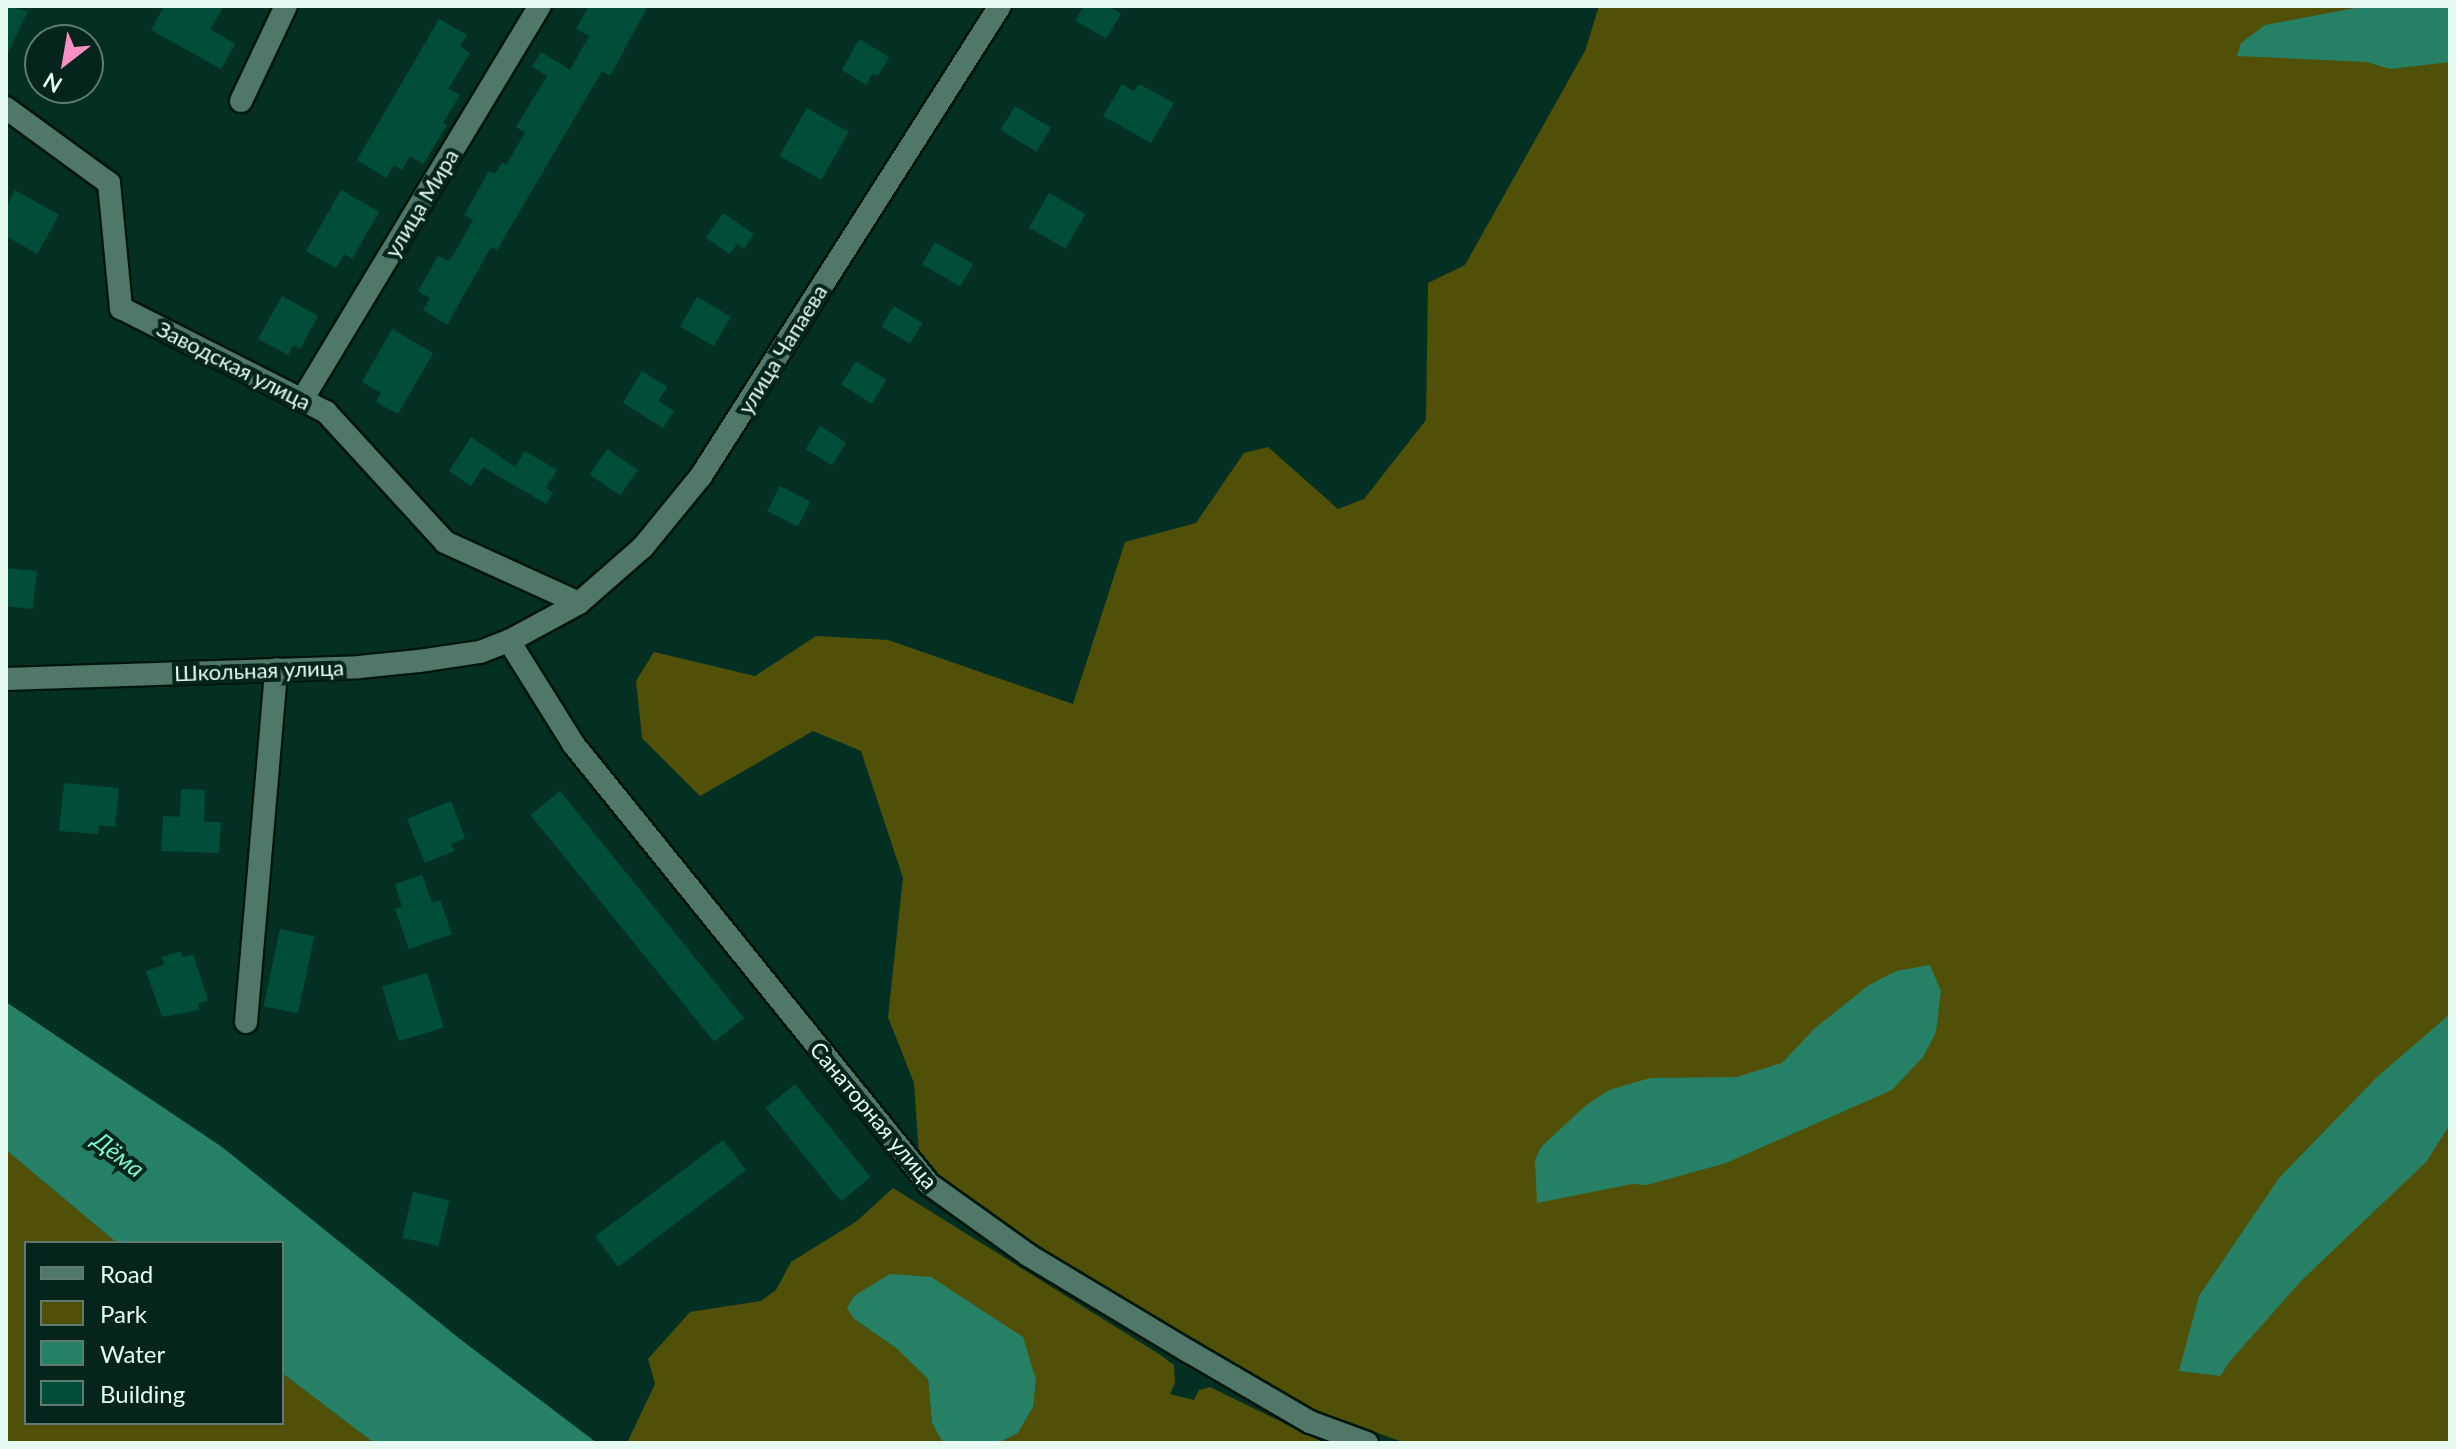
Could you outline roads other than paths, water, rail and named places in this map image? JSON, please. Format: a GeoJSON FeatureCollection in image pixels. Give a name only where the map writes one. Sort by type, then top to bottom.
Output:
{"type":"FeatureCollection","features":[{"type":"Feature","properties":{"kind":"street"},"geometry":{"type":"LineString","coordinates":[[241,101],[286,6]]}},
{"type":"Feature","properties":{"kind":"street","name":"улица Мира"},"geometry":{"type":"LineString","coordinates":[[302,400],[540,6]]}},
{"type":"Feature","properties":{"kind":"street","name":"улица Чапаева"},"geometry":{"type":"LineString","coordinates":[[509,641],[579,603],[643,547],[701,476],[1000,6]]}},
{"type":"Feature","properties":{"kind":"street","name":"Заводская улица"},"geometry":{"type":"LineString","coordinates":[[6,108],[109,183],[121,308],[326,412],[445,542],[579,603]]}},
{"type":"Feature","properties":{"kind":"street","name":"Школьная улица"},"geometry":{"type":"LineString","coordinates":[[6,679],[419,661],[480,652],[509,641]]}},
{"type":"Feature","properties":{"kind":"street","name":"Санаторная улица"},"geometry":{"type":"LineString","coordinates":[[509,641],[574,745],[929,1184],[1028,1255],[1188,1351],[1310,1422],[1367,1443]]}},
{"type":"Feature","properties":{"kind":"street"},"geometry":{"type":"LineString","coordinates":[[246,1022],[276,669]]}},
{"type":"Feature","properties":{"kind":"water"},"geometry":{"type":"Polygon","coordinates":[[[2366,6],[2450,6],[2450,62],[2390,69],[2367,62],[2237,56],[2241,43],[2265,25],[2366,6]]]}},
{"type":"Feature","properties":{"kind":"water"},"geometry":{"type":"Polygon","coordinates":[[[1930,965],[1941,991],[1936,1032],[1923,1057],[1892,1090],[1726,1163],[1647,1185],[1632,1184],[1537,1203],[1535,1160],[1541,1147],[1585,1106],[1609,1090],[1650,1078],[1737,1077],[1782,1063],[1814,1029],[1869,985],[1896,971],[1930,965]]]}},
{"type":"Feature","properties":{"kind":"water","name":"Дёма"},"geometry":{"type":"Polygon","coordinates":[[[6,1002],[222,1147],[460,1339],[597,1443],[374,1443],[284,1375],[284,1241],[115,1241],[6,1150],[6,1002]]]}},
{"type":"Feature","properties":{"kind":"water"},"geometry":{"type":"Polygon","coordinates":[[[2450,1014],[2450,1124],[2427,1161],[2303,1279],[2220,1376],[2179,1371],[2199,1296],[2279,1178],[2377,1077],[2450,1014]]]}},
{"type":"Feature","properties":{"kind":"water"},"geometry":{"type":"Polygon","coordinates":[[[890,1274],[931,1277],[1023,1337],[1036,1380],[1033,1407],[1018,1433],[998,1443],[943,1443],[932,1423],[928,1379],[896,1348],[854,1319],[847,1308],[854,1296],[890,1274]]]}}]}
